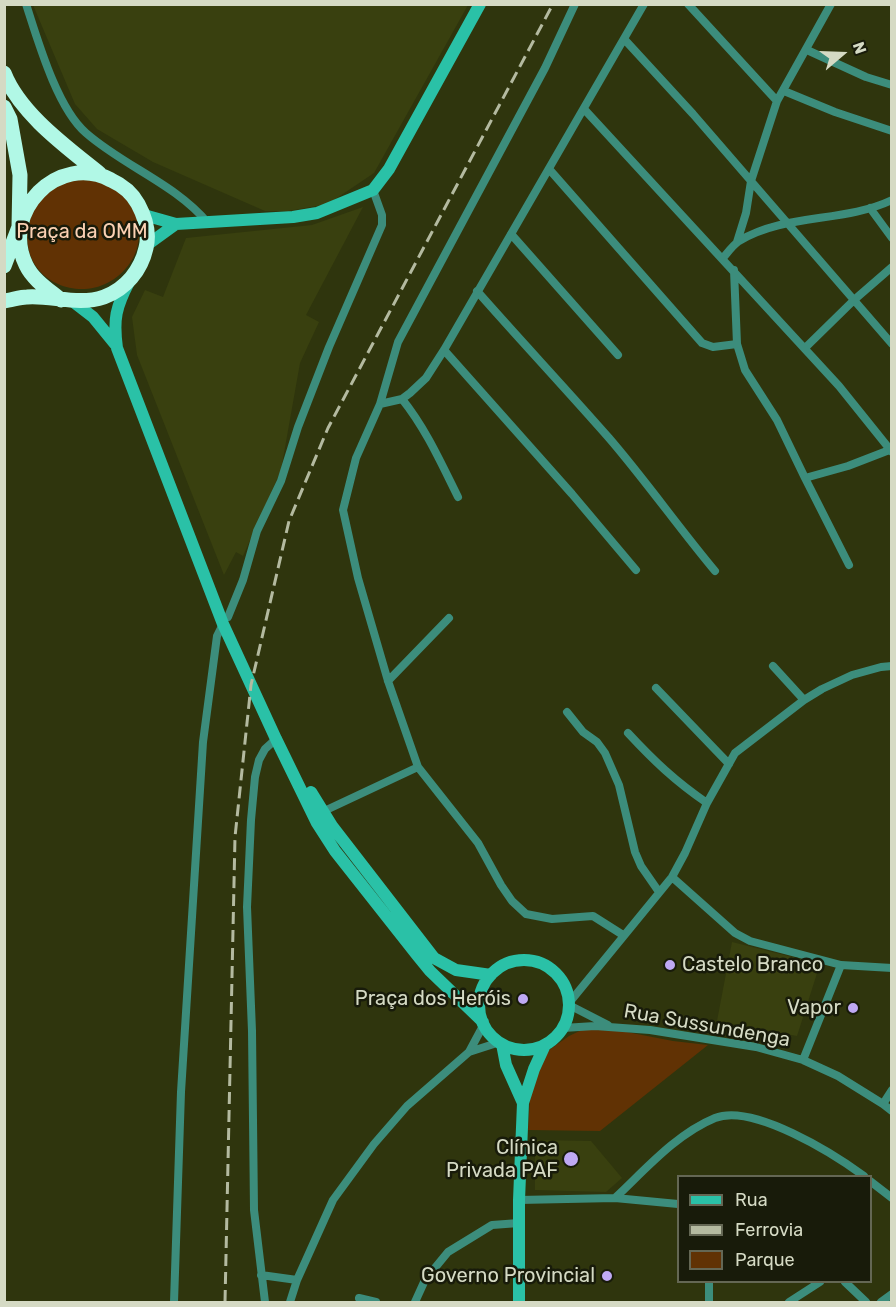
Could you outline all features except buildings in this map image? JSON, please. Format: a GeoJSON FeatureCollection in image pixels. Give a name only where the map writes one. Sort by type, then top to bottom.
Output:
{"type":"FeatureCollection","features":[{"type":"Feature","properties":{"kind":"highway"},"geometry":{"type":"LineString","coordinates":[[4,73],[27,109],[54,137],[103,175],[120,184],[134,198],[144,215],[147,230],[147,245],[141,265],[129,281],[117,291],[103,298],[87,301],[27,297],[4,301]]}},
{"type":"Feature","properties":{"kind":"highway"},"geometry":{"type":"LineString","coordinates":[[4,107],[10,119],[20,175],[21,251],[34,277],[66,300]]}},
{"type":"Feature","properties":{"kind":"highway"},"geometry":{"type":"LineString","coordinates":[[4,266],[19,226],[35,194],[50,182],[66,174],[85,172],[103,175]]}},
{"type":"Feature","properties":{"kind":"street"},"geometry":{"type":"LineString","coordinates":[[26,4],[50,72],[74,120],[85,132],[137,170],[176,192],[208,223]]}},
{"type":"Feature","properties":{"kind":"street"},"geometry":{"type":"LineString","coordinates":[[144,215],[176,224],[293,217],[317,213],[373,190],[389,169],[480,4]]}},
{"type":"Feature","properties":{"kind":"street"},"geometry":{"type":"LineString","coordinates":[[575,4],[545,68],[398,342],[380,404],[356,458],[343,510],[358,578],[388,681],[418,767],[478,843],[512,901],[526,914],[552,919],[593,916],[623,935]]}},
{"type":"Feature","properties":{"kind":"street"},"geometry":{"type":"LineString","coordinates":[[380,404],[402,399],[426,378],[644,4]]}},
{"type":"Feature","properties":{"kind":"street"},"geometry":{"type":"LineString","coordinates":[[688,4],[777,101]]}},
{"type":"Feature","properties":{"kind":"street"},"geometry":{"type":"LineString","coordinates":[[723,258],[737,242],[746,213],[751,181],[777,101],[831,4]]}},
{"type":"Feature","properties":{"kind":"street"},"geometry":{"type":"LineString","coordinates":[[625,40],[789,224],[891,344]]}},
{"type":"Feature","properties":{"kind":"street"},"geometry":{"type":"LineString","coordinates":[[807,50],[866,77],[891,85]]}},
{"type":"Feature","properties":{"kind":"street"},"geometry":{"type":"LineString","coordinates":[[784,91],[835,112],[891,131]]}},
{"type":"Feature","properties":{"kind":"street"},"geometry":{"type":"LineString","coordinates":[[584,109],[805,348],[891,450],[848,466],[805,478]]}},
{"type":"Feature","properties":{"kind":"street"},"geometry":{"type":"LineString","coordinates":[[549,169],[702,343],[713,347],[737,344]]}},
{"type":"Feature","properties":{"kind":"street"},"geometry":{"type":"LineString","coordinates":[[174,1302],[182,1080],[203,742],[217,636],[243,580],[257,531],[281,481],[298,427],[329,347],[382,225],[382,215],[373,190]]}},
{"type":"Feature","properties":{"kind":"street"},"geometry":{"type":"LineString","coordinates":[[737,242],[770,228],[870,208],[891,200]]}},
{"type":"Feature","properties":{"kind":"street"},"geometry":{"type":"LineString","coordinates":[[870,208],[891,238]]}},
{"type":"Feature","properties":{"kind":"street"},"geometry":{"type":"LineString","coordinates":[[147,245],[176,224]]}},
{"type":"Feature","properties":{"kind":"street"},"geometry":{"type":"LineString","coordinates":[[511,234],[618,355]]}},
{"type":"Feature","properties":{"kind":"street"},"geometry":{"type":"LineString","coordinates":[[805,348],[891,267]]}},
{"type":"Feature","properties":{"kind":"street"},"geometry":{"type":"LineString","coordinates":[[734,270],[737,344],[745,370],[777,420],[849,565]]}},
{"type":"Feature","properties":{"kind":"street"},"geometry":{"type":"LineString","coordinates":[[129,281],[114,319],[117,348],[205,576],[302,775],[322,812],[434,958],[456,970],[491,975]]}},
{"type":"Feature","properties":{"kind":"street"},"geometry":{"type":"LineString","coordinates":[[477,291],[609,438],[715,572]]}},
{"type":"Feature","properties":{"kind":"street"},"geometry":{"type":"LineString","coordinates":[[66,300],[93,317],[117,348]]}},
{"type":"Feature","properties":{"kind":"street"},"geometry":{"type":"LineString","coordinates":[[444,350],[636,570]]}},
{"type":"Feature","properties":{"kind":"street"},"geometry":{"type":"LineString","coordinates":[[402,399],[416,416],[458,497]]}},
{"type":"Feature","properties":{"kind":"street"},"geometry":{"type":"LineString","coordinates":[[388,681],[449,618]]}},
{"type":"Feature","properties":{"kind":"street"},"geometry":{"type":"LineString","coordinates":[[226,620],[276,739],[317,823],[335,851],[430,971],[484,1023],[491,1034],[501,1043],[516,1049],[531,1050],[554,1039],[567,1021],[569,1004],[566,988],[558,975],[546,966],[532,961],[517,961],[503,965],[491,975],[480,1002],[484,1023],[469,1052],[407,1106],[374,1144],[333,1200],[297,1280],[290,1302]]}},
{"type":"Feature","properties":{"kind":"street"},"geometry":{"type":"LineString","coordinates":[[774,666],[804,700]]}},
{"type":"Feature","properties":{"kind":"street"},"geometry":{"type":"LineString","coordinates":[[569,1004],[672,877],[686,852],[707,803],[735,753],[804,700],[834,682],[891,666]]}},
{"type":"Feature","properties":{"kind":"street"},"geometry":{"type":"LineString","coordinates":[[656,688],[729,764]]}},
{"type":"Feature","properties":{"kind":"street"},"geometry":{"type":"LineString","coordinates":[[567,712],[583,732],[597,742],[605,753],[618,784],[635,852],[641,866],[659,892]]}},
{"type":"Feature","properties":{"kind":"street"},"geometry":{"type":"LineString","coordinates":[[628,733],[675,781],[707,803]]}},
{"type":"Feature","properties":{"kind":"street"},"geometry":{"type":"LineString","coordinates":[[266,1302],[254,1210],[252,1031],[247,907],[255,777],[259,760],[265,749],[276,739]]}},
{"type":"Feature","properties":{"kind":"street"},"geometry":{"type":"LineString","coordinates":[[322,812],[418,767]]}},
{"type":"Feature","properties":{"kind":"street"},"geometry":{"type":"LineString","coordinates":[[672,877],[735,933],[750,941],[841,965],[891,968]]}},
{"type":"Feature","properties":{"kind":"street"},"geometry":{"type":"LineString","coordinates":[[803,1060],[841,965]]}},
{"type":"Feature","properties":{"kind":"street","name":"Rua Sussundenga"},"geometry":{"type":"LineString","coordinates":[[569,1004],[611,1027]]}},
{"type":"Feature","properties":{"kind":"street","name":"Rua Sussundenga"},"geometry":{"type":"LineString","coordinates":[[563,1028],[611,1027],[673,1033],[756,1047],[803,1060],[838,1076],[883,1104],[891,1112]]}},
{"type":"Feature","properties":{"kind":"street"},"geometry":{"type":"LineString","coordinates":[[469,1052],[501,1043]]}},
{"type":"Feature","properties":{"kind":"street"},"geometry":{"type":"LineString","coordinates":[[501,1043],[506,1065],[523,1103]]}},
{"type":"Feature","properties":{"kind":"street"},"geometry":{"type":"LineString","coordinates":[[519,1302],[519,1200],[523,1103],[545,1045]]}},
{"type":"Feature","properties":{"kind":"street"},"geometry":{"type":"LineString","coordinates":[[883,1104],[891,1090]]}},
{"type":"Feature","properties":{"kind":"street"},"geometry":{"type":"LineString","coordinates":[[615,1198],[691,1130],[717,1117],[737,1114],[804,1137],[862,1175]]}},
{"type":"Feature","properties":{"kind":"street"},"geometry":{"type":"LineString","coordinates":[[872,1183],[891,1198]]}},
{"type":"Feature","properties":{"kind":"street"},"geometry":{"type":"LineString","coordinates":[[519,1200],[615,1198],[677,1204]]}},
{"type":"Feature","properties":{"kind":"street"},"geometry":{"type":"LineString","coordinates":[[415,1302],[425,1280],[448,1252],[492,1225],[519,1223]]}},
{"type":"Feature","properties":{"kind":"street"},"geometry":{"type":"LineString","coordinates":[[261,1275],[297,1280]]}},
{"type":"Feature","properties":{"kind":"street"},"geometry":{"type":"LineString","coordinates":[[709,1283],[709,1302]]}},
{"type":"Feature","properties":{"kind":"street"},"geometry":{"type":"LineString","coordinates":[[789,1302],[817,1283]]}},
{"type":"Feature","properties":{"kind":"street"},"geometry":{"type":"LineString","coordinates":[[847,1283],[866,1302]]}},
{"type":"Feature","properties":{"kind":"street"},"geometry":{"type":"LineString","coordinates":[[881,1302],[891,1294]]}},
{"type":"Feature","properties":{"kind":"street"},"geometry":{"type":"LineString","coordinates":[[359,1298],[376,1302]]}},
{"type":"Feature","properties":{"kind":"shaded area"},"geometry":{"type":"Polygon","coordinates":[[[33,5],[468,5],[374,173],[328,204],[288,211],[265,211],[153,162],[97,129],[75,104],[33,5]]]}},
{"type":"Feature","properties":{"kind":"shaded area"},"geometry":{"type":"Polygon","coordinates":[[[363,207],[306,315],[319,322],[300,363],[281,470],[243,556],[236,552],[224,575],[137,355],[132,317],[145,290],[163,297],[186,238],[312,225],[363,207]]]}},
{"type":"Feature","properties":{"kind":"shaded area"},"geometry":{"type":"Polygon","coordinates":[[[732,942],[820,964],[797,1036],[717,1021],[732,942]]]}},
{"type":"Feature","properties":{"kind":"shaded area","name":"Clínica Privada PAF"},"geometry":{"type":"Polygon","coordinates":[[[535,1140],[591,1141],[622,1178],[606,1192],[535,1190],[535,1140]]]}},
{"type":"Feature","properties":{"kind":"green space","name":"Praça da OMM"},"geometry":{"type":"Polygon","coordinates":[[[66,178],[102,179],[128,200],[136,213],[139,235],[134,256],[115,279],[97,287],[78,289],[60,285],[44,275],[33,261],[28,243],[31,212],[35,201],[42,193],[66,178]]]}},
{"type":"Feature","properties":{"kind":"green space"},"geometry":{"type":"Polygon","coordinates":[[[588,1027],[601,1027],[673,1041],[708,1045],[600,1131],[528,1130],[531,1081],[549,1050],[569,1036],[588,1027]]]}},
{"type":"Feature","properties":{"kind":"railway"},"geometry":{"type":"LineString","coordinates":[[225,1302],[235,837],[251,685],[289,521],[328,428],[553,4]]}},
{"type":"Feature","properties":{"kind":"place","name":"Castelo Branco"},"geometry":{"type":"Point","coordinates":[670,965]}},
{"type":"Feature","properties":{"kind":"place","name":"Praça dos Heróis"},"geometry":{"type":"Point","coordinates":[523,999]}},
{"type":"Feature","properties":{"kind":"place","name":"Vapor"},"geometry":{"type":"Point","coordinates":[853,1008]}},
{"type":"Feature","properties":{"kind":"place","name":"Clínica Privada PAF"},"geometry":{"type":"Point","coordinates":[571,1159]}},
{"type":"Feature","properties":{"kind":"place","name":"Governo Provincial"},"geometry":{"type":"Point","coordinates":[607,1276]}}]}
